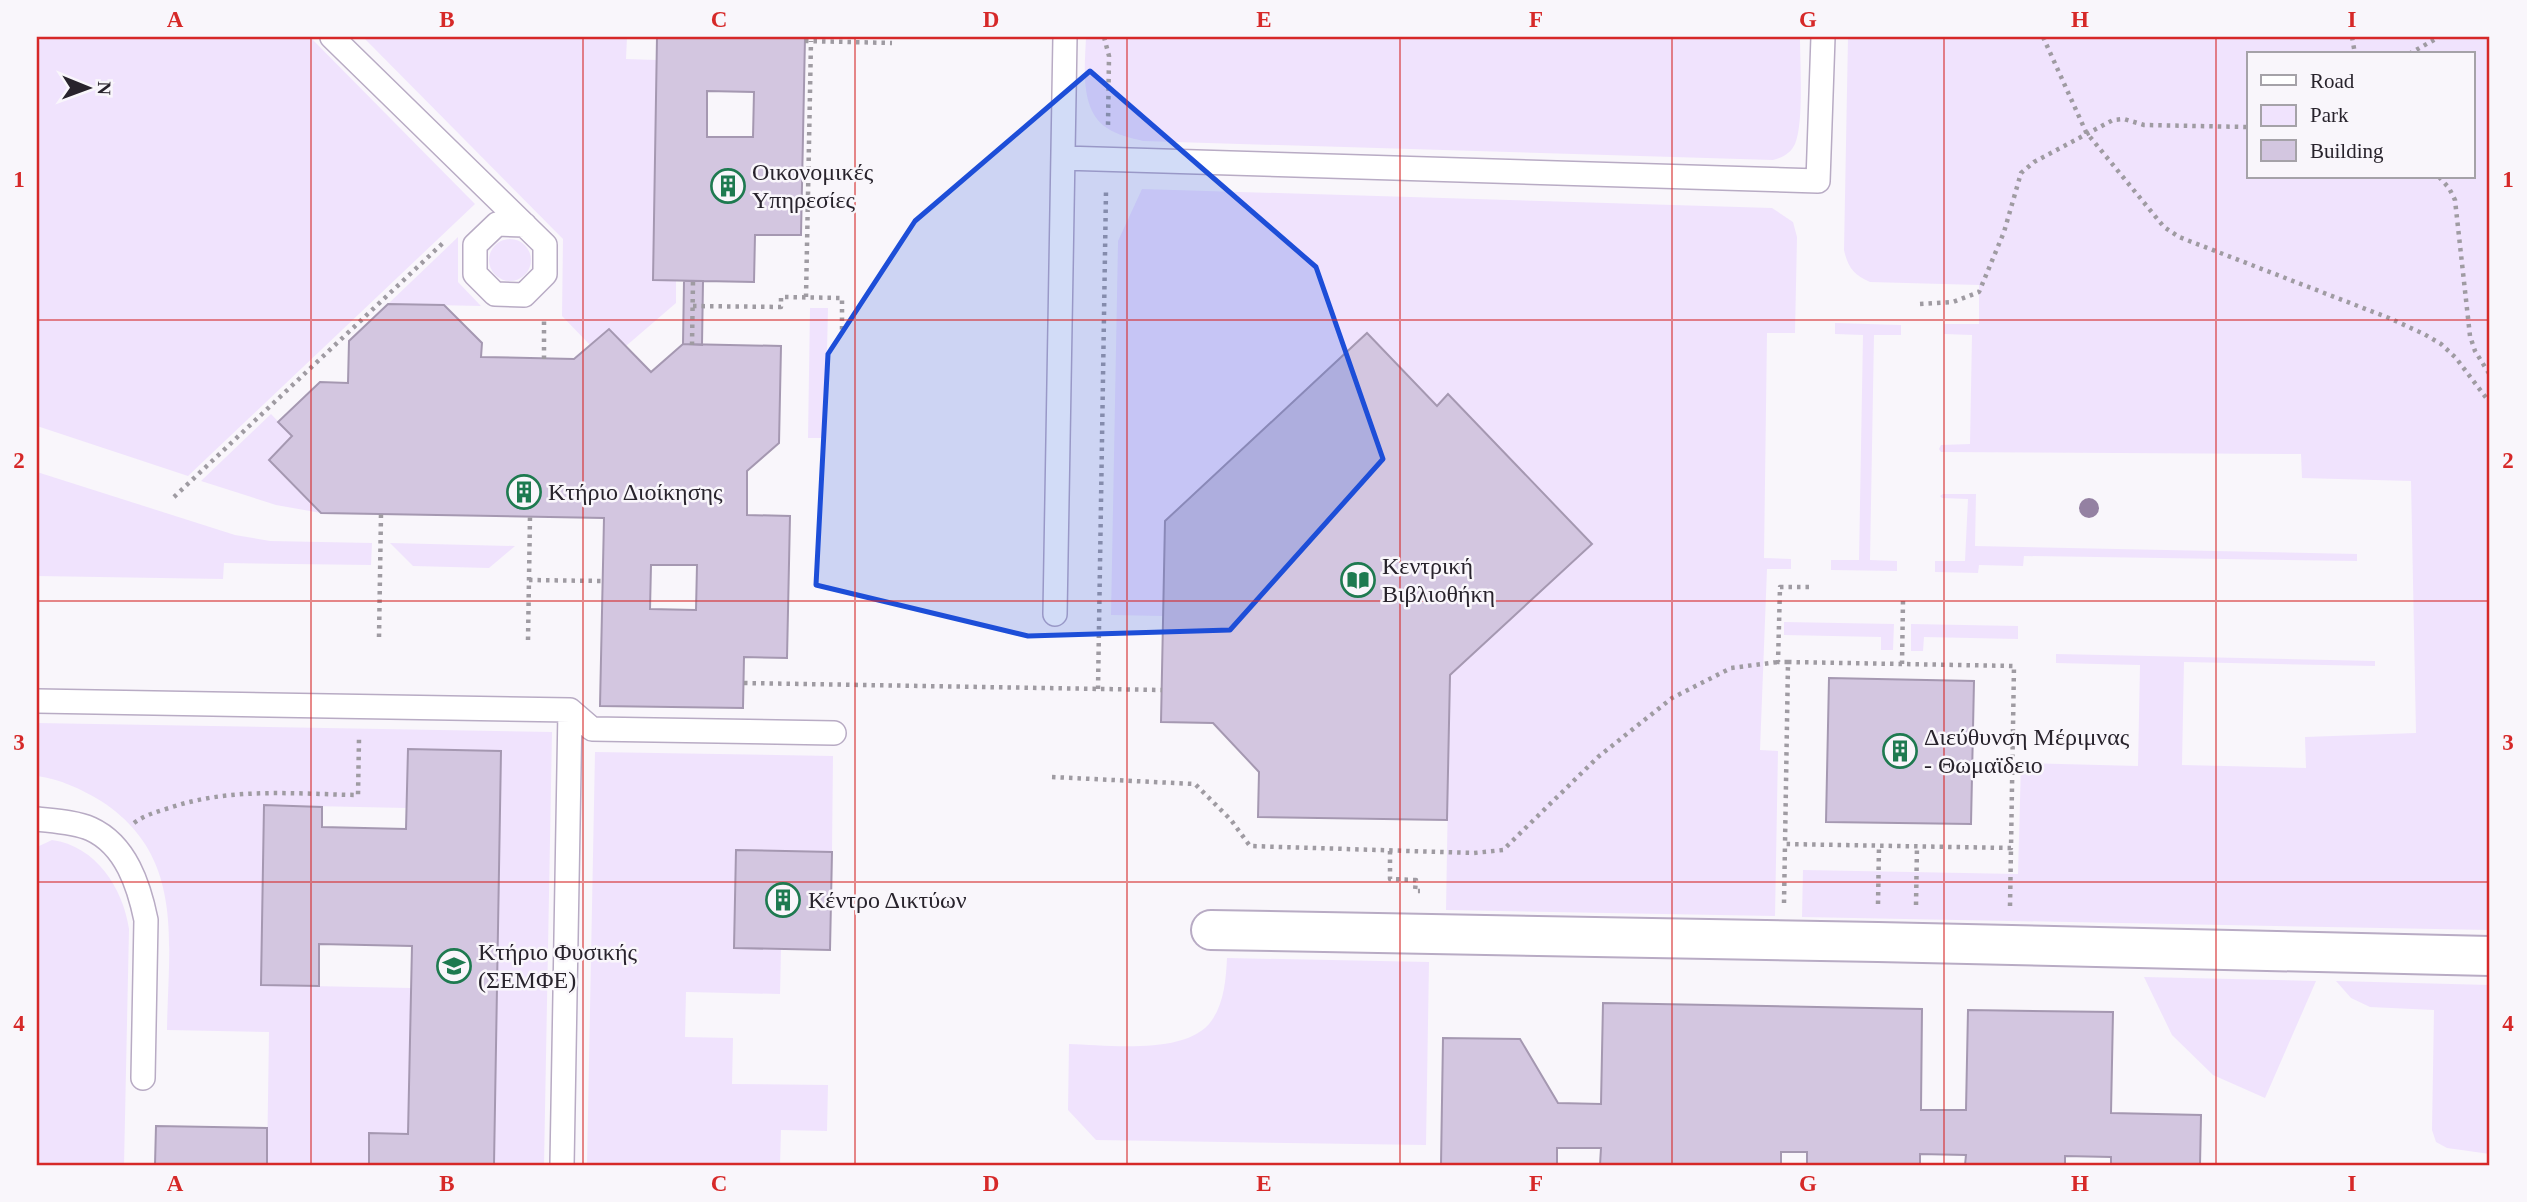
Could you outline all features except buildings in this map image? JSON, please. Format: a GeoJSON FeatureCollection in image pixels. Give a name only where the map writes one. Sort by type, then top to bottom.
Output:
{"type":"FeatureCollection","features":[{"type":"Feature","properties":{"kind":"street"},"geometry":{"type":"LineString","coordinates":[[1211,930],[2490,956]]}},
{"type":"Feature","properties":{"kind":"lane"},"geometry":{"type":"LineString","coordinates":[[332,37],[525,225]]}},
{"type":"Feature","properties":{"kind":"lane"},"geometry":{"type":"LineString","coordinates":[[1055,614],[1065,37]]}},
{"type":"Feature","properties":{"kind":"lane"},"geometry":{"type":"LineString","coordinates":[[1063,158],[1818,181],[1823,37]]}},
{"type":"Feature","properties":{"kind":"lane"},"geometry":{"type":"LineString","coordinates":[[37,701],[570,710],[592,729],[834,733]]}},
{"type":"Feature","properties":{"kind":"lane"},"geometry":{"type":"LineString","coordinates":[[562,1165],[570,710]]}},
{"type":"Feature","properties":{"kind":"lane"},"geometry":{"type":"LineString","coordinates":[[37,819],[91,829],[108,841],[133,874],[141,894],[146,920],[143,1077]]}},
{"type":"Feature","properties":{"kind":"path"},"geometry":{"type":"LineString","coordinates":[[2043,37],[2086,132],[2151,212],[2172,232],[2424,334],[2441,344],[2456,358],[2490,403]]}},
{"type":"Feature","properties":{"kind":"path"},"geometry":{"type":"LineString","coordinates":[[2413,52],[2439,37]]}},
{"type":"Feature","properties":{"kind":"path"},"geometry":{"type":"LineString","coordinates":[[806,298],[808,41],[892,43]]}},
{"type":"Feature","properties":{"kind":"path"},"geometry":{"type":"LineString","coordinates":[[1920,304],[1953,302],[1979,292],[2004,232],[2021,173],[2034,162],[2086,132],[2124,118],[2144,125],[2247,127]]}},
{"type":"Feature","properties":{"kind":"path"},"geometry":{"type":"LineString","coordinates":[[2440,178],[2455,200],[2470,336],[2475,351],[2490,375]]}},
{"type":"Feature","properties":{"kind":"path"},"geometry":{"type":"LineString","coordinates":[[174,497],[445,241]]}},
{"type":"Feature","properties":{"kind":"path"},"geometry":{"type":"LineString","coordinates":[[1098,689],[1106,241]]}},
{"type":"Feature","properties":{"kind":"path"},"geometry":{"type":"LineString","coordinates":[[692,345],[693,281]]}},
{"type":"Feature","properties":{"kind":"path"},"geometry":{"type":"LineString","coordinates":[[693,306],[781,307],[781,297],[842,298],[842,330]]}},
{"type":"Feature","properties":{"kind":"path"},"geometry":{"type":"LineString","coordinates":[[379,637],[382,514]]}},
{"type":"Feature","properties":{"kind":"path"},"geometry":{"type":"LineString","coordinates":[[528,640],[530,516]]}},
{"type":"Feature","properties":{"kind":"path"},"geometry":{"type":"LineString","coordinates":[[529,580],[602,581]]}},
{"type":"Feature","properties":{"kind":"path"},"geometry":{"type":"LineString","coordinates":[[1778,662],[1780,587],[1811,587]]}},
{"type":"Feature","properties":{"kind":"path"},"geometry":{"type":"LineString","coordinates":[[1902,664],[1903,601]]}},
{"type":"Feature","properties":{"kind":"path"},"geometry":{"type":"LineString","coordinates":[[1052,777],[1195,784],[1231,820],[1250,846],[1474,853],[1503,850],[1598,757],[1672,698],[1731,668],[1778,662],[2014,666],[2010,946]]}},
{"type":"Feature","properties":{"kind":"path"},"geometry":{"type":"LineString","coordinates":[[1783,941],[1788,662]]}},
{"type":"Feature","properties":{"kind":"path"},"geometry":{"type":"LineString","coordinates":[[744,682],[1162,690]]}},
{"type":"Feature","properties":{"kind":"path"},"geometry":{"type":"LineString","coordinates":[[108,841],[143,816],[179,804],[236,793],[358,796],[359,706]]}},
{"type":"Feature","properties":{"kind":"path"},"geometry":{"type":"LineString","coordinates":[[1785,844],[2011,848]]}},
{"type":"Feature","properties":{"kind":"path"},"geometry":{"type":"LineString","coordinates":[[1878,942],[1879,846]]}},
{"type":"Feature","properties":{"kind":"path"},"geometry":{"type":"LineString","coordinates":[[1915,943],[1917,846]]}},
{"type":"Feature","properties":{"kind":"path"},"geometry":{"type":"LineString","coordinates":[[1390,851],[1390,879],[1416,880],[1416,891]]}},
{"type":"Feature","properties":{"kind":"highlighted area"},"geometry":{"type":"Polygon","coordinates":[[[1090,71],[1316,267],[1383,459],[1230,630],[1028,636],[816,585],[828,354],[915,221],[1090,71]]]}},
{"type":"Feature","properties":{"kind":"green space"},"geometry":{"type":"Polygon","coordinates":[[[43,37],[310,37],[475,204],[188,476],[37,426],[37,44],[43,37]]]}},
{"type":"Feature","properties":{"kind":"green space"},"geometry":{"type":"Polygon","coordinates":[[[363,37],[627,37],[626,59],[657,60],[653,280],[676,281],[676,303],[626,346],[609,329],[590,345],[562,316],[563,239],[363,37]]]}},
{"type":"Feature","properties":{"kind":"green space"},"geometry":{"type":"Polygon","coordinates":[[[1086,37],[1800,37],[1800,122],[1793,147],[1786,155],[1773,160],[1143,141],[1107,128],[1092,110],[1086,87],[1086,37]]]}},
{"type":"Feature","properties":{"kind":"green space"},"geometry":{"type":"Polygon","coordinates":[[[1848,37],[2490,37],[2490,930],[1802,917],[1803,870],[2018,874],[2021,763],[2138,766],[2140,665],[2056,663],[2056,654],[2375,661],[2375,666],[2184,662],[2182,765],[2306,768],[2305,737],[2416,733],[2411,481],[2302,478],[2301,454],[1941,452],[1941,445],[1970,444],[1972,335],[1944,334],[1944,324],[1979,324],[1979,285],[1870,282],[1852,270],[1844,250],[1848,37]]]}},
{"type":"Feature","properties":{"kind":"green space"},"geometry":{"type":"Polygon","coordinates":[[[1142,189],[1772,208],[1793,222],[1797,237],[1795,333],[1767,333],[1764,558],[1791,559],[1791,569],[1767,569],[1760,750],[1778,751],[1775,916],[1446,910],[1450,675],[1591,543],[1449,394],[1437,406],[1367,333],[1165,521],[1163,616],[1111,615],[1118,241],[1142,189]]]}},
{"type":"Feature","properties":{"kind":"green space"},"geometry":{"type":"Polygon","coordinates":[[[458,237],[458,282],[481,306],[388,304],[458,237]]]}},
{"type":"Feature","properties":{"kind":"green space"},"geometry":{"type":"Polygon","coordinates":[[[510,239],[525,245],[531,260],[525,275],[510,281],[495,275],[489,260],[495,245],[510,239]]]}},
{"type":"Feature","properties":{"kind":"green space"},"geometry":{"type":"Polygon","coordinates":[[[810,308],[828,308],[825,438],[808,438],[810,308]]]}},
{"type":"Feature","properties":{"kind":"green space"},"geometry":{"type":"Polygon","coordinates":[[[1835,323],[1901,325],[1901,335],[1874,335],[1870,560],[1897,561],[1897,571],[1831,570],[1831,560],[1859,560],[1863,335],[1835,334],[1835,323]]]}},
{"type":"Feature","properties":{"kind":"green space"},"geometry":{"type":"Polygon","coordinates":[[[271,414],[292,436],[269,460],[321,513],[276,505],[201,481],[271,414]]]}},
{"type":"Feature","properties":{"kind":"green space"},"geometry":{"type":"Polygon","coordinates":[[[37,472],[235,535],[270,541],[372,543],[371,565],[224,563],[223,579],[37,576],[37,472]]]}},
{"type":"Feature","properties":{"kind":"green space"},"geometry":{"type":"Polygon","coordinates":[[[1976,494],[1975,546],[2357,554],[2357,561],[2024,556],[2023,566],[1979,565],[1978,573],[1935,572],[1935,561],[1965,561],[1968,499],[1942,498],[1940,496],[1976,494]]]}},
{"type":"Feature","properties":{"kind":"green space"},"geometry":{"type":"Polygon","coordinates":[[[390,543],[515,546],[489,568],[413,566],[390,543]]]}},
{"type":"Feature","properties":{"kind":"green space"},"geometry":{"type":"Polygon","coordinates":[[[1784,622],[1894,624],[1893,650],[1881,650],[1881,637],[1784,635],[1784,622]]]}},
{"type":"Feature","properties":{"kind":"green space"},"geometry":{"type":"Polygon","coordinates":[[[1911,624],[2018,626],[2018,639],[1924,637],[1923,651],[1911,651],[1911,624]]]}},
{"type":"Feature","properties":{"kind":"green space"},"geometry":{"type":"Polygon","coordinates":[[[37,723],[552,732],[544,1165],[494,1165],[501,751],[409,749],[407,808],[264,805],[261,985],[411,988],[408,1134],[369,1133],[369,1165],[267,1165],[269,1032],[167,1030],[169,934],[160,875],[147,848],[128,823],[101,801],[70,785],[37,776],[37,723]]]}},
{"type":"Feature","properties":{"kind":"green space"},"geometry":{"type":"Polygon","coordinates":[[[595,752],[833,756],[832,852],[736,851],[734,948],[781,949],[780,994],[686,992],[685,1037],[733,1038],[732,1084],[828,1085],[827,1131],[781,1130],[780,1165],[587,1165],[595,752]]]}},
{"type":"Feature","properties":{"kind":"green space"},"geometry":{"type":"Polygon","coordinates":[[[52,840],[82,851],[105,871],[114,884],[126,914],[129,929],[124,1165],[37,1165],[37,847],[52,840]]]}},
{"type":"Feature","properties":{"kind":"green space"},"geometry":{"type":"Polygon","coordinates":[[[1227,958],[1429,962],[1426,1145],[1096,1140],[1068,1110],[1069,1044],[1146,1046],[1185,1039],[1201,1031],[1212,1020],[1222,998],[1227,958]]]}},
{"type":"Feature","properties":{"kind":"green space"},"geometry":{"type":"Polygon","coordinates":[[[2144,977],[2316,981],[2265,1098],[2213,1075],[2172,1035],[2144,977]]]}},
{"type":"Feature","properties":{"kind":"green space"},"geometry":{"type":"Polygon","coordinates":[[[2336,981],[2490,985],[2490,1154],[2447,1148],[2436,1142],[2432,1130],[2434,1010],[2370,1007],[2351,998],[2336,981]]]}},
{"type":"Feature","properties":{"kind":"place","name":"Οικονομικές Υπηρεσίες"},"geometry":{"type":"Point","coordinates":[728,186]}},
{"type":"Feature","properties":{"kind":"place","name":"Κτήριο Διοίκησης"},"geometry":{"type":"Point","coordinates":[524,492]}},
{"type":"Feature","properties":{"kind":"place","name":"Κεντρική Βιβλιοθήκη"},"geometry":{"type":"Point","coordinates":[1358,580]}},
{"type":"Feature","properties":{"kind":"place","name":"Διεύθυνση Μέριμνας - Θωμαϊδειο"},"geometry":{"type":"Point","coordinates":[1900,751]}},
{"type":"Feature","properties":{"kind":"place","name":"Κέντρο Δικτύων"},"geometry":{"type":"Point","coordinates":[783,900]}},
{"type":"Feature","properties":{"kind":"place","name":"Κτήριο Φυσικής (ΣΕΜΦΕ)"},"geometry":{"type":"Point","coordinates":[454,966]}}]}
